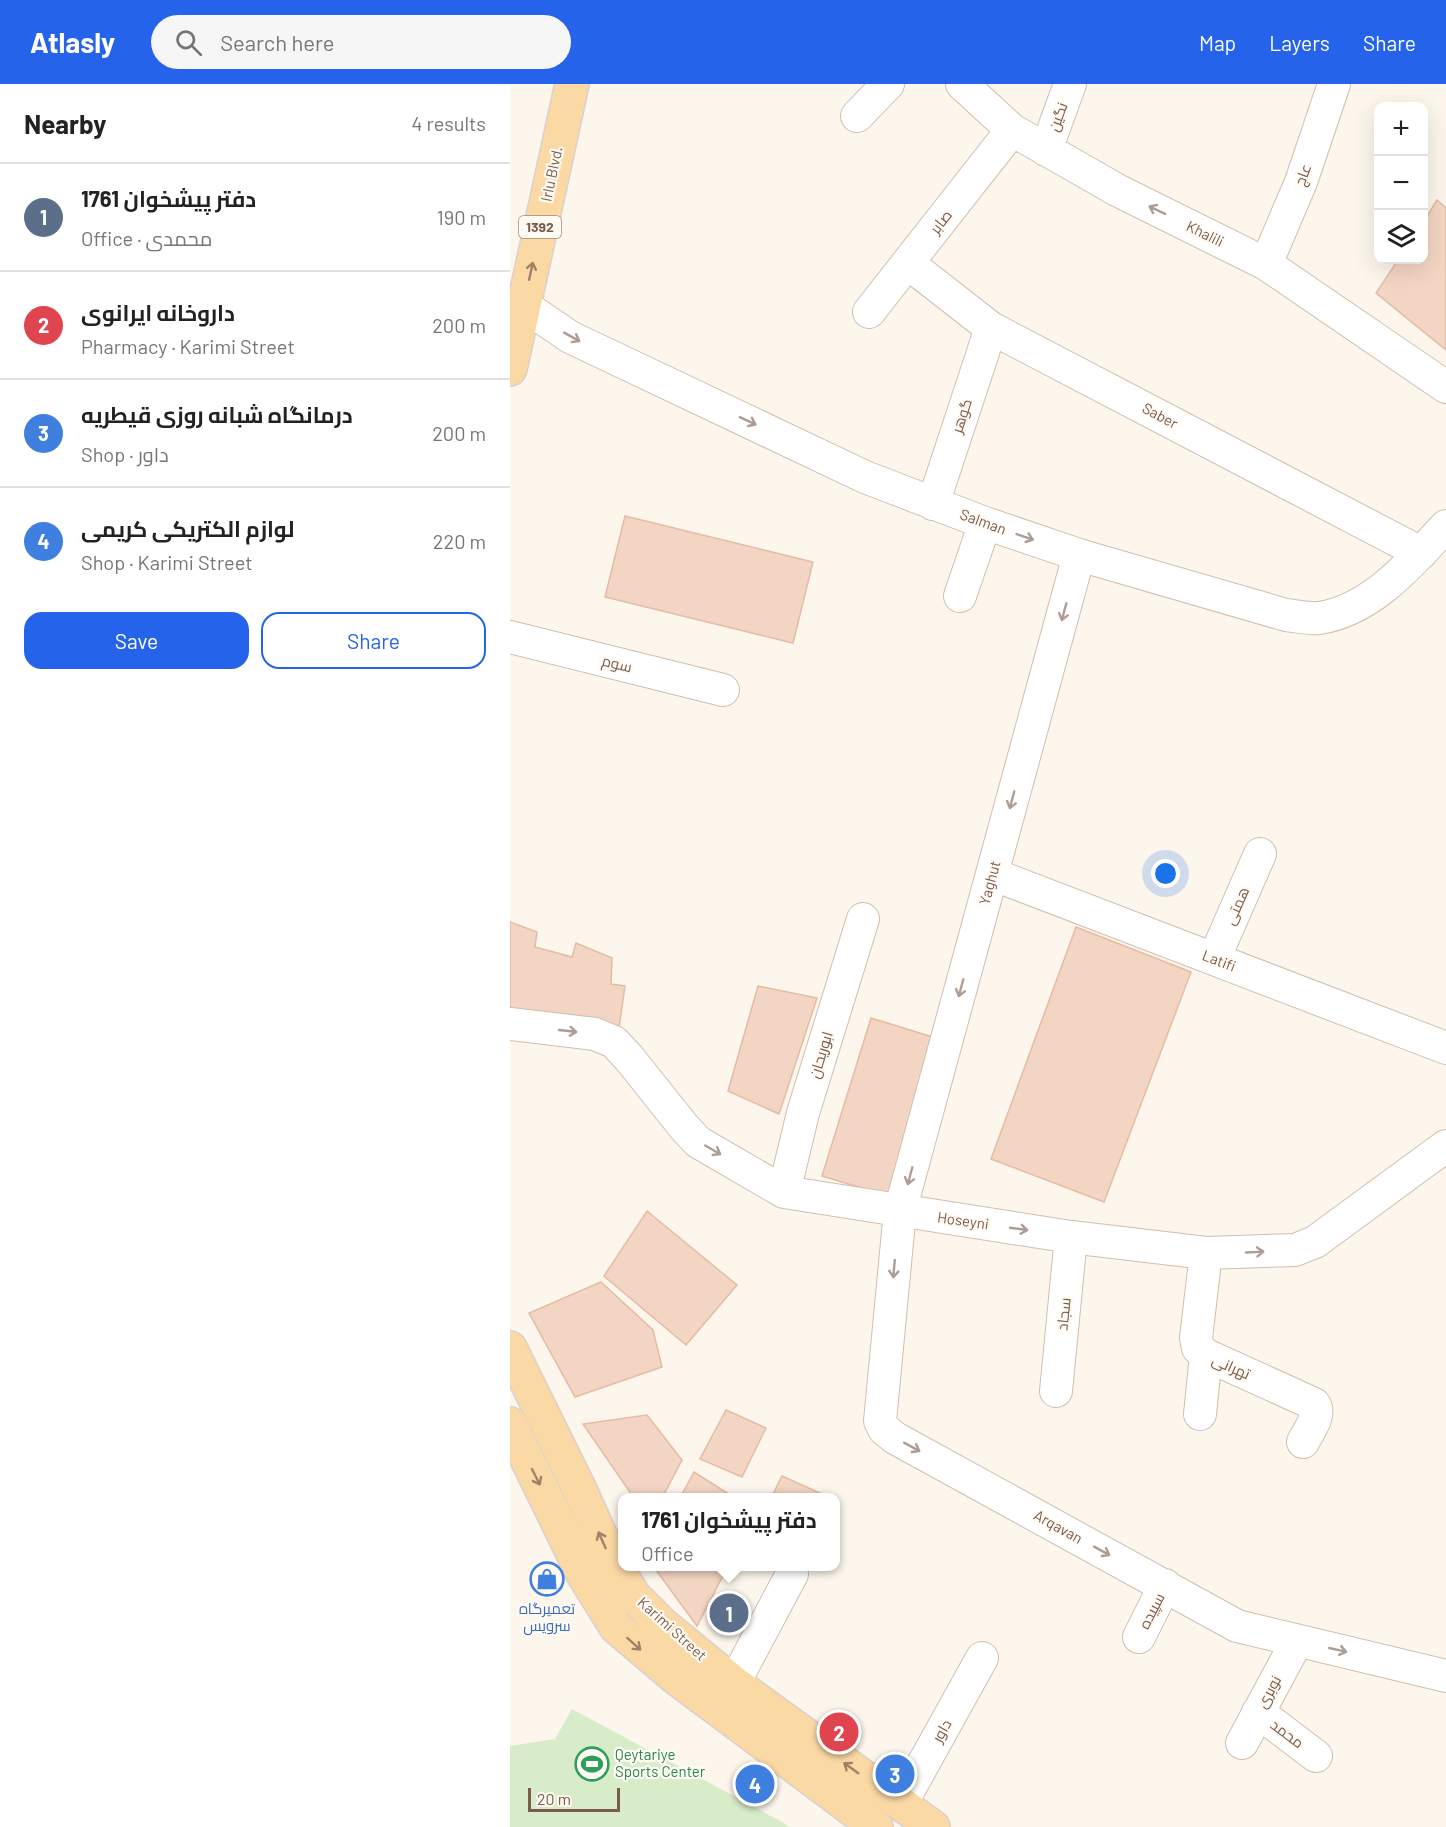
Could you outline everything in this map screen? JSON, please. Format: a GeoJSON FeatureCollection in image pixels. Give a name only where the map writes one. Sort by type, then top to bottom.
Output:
{"type":"FeatureCollection","features":[{"type":"Feature","properties":{"kind":"main road","name":"Irlu Blvd."},"geometry":{"type":"LineString","coordinates":[[510,369],[572,84]]}},
{"type":"Feature","properties":{"kind":"main road","name":"Karimi Street"},"geometry":{"type":"LineString","coordinates":[[510,1348],[618,1570]]}},
{"type":"Feature","properties":{"kind":"main road"},"geometry":{"type":"LineString","coordinates":[[510,1424],[584,1574],[616,1627],[676,1678],[876,1827]]}},
{"type":"Feature","properties":{"kind":"main road","name":"Karimi Street"},"geometry":{"type":"LineString","coordinates":[[618,1571],[634,1596],[663,1625],[734,1683],[933,1827]]}},
{"type":"Feature","properties":{"kind":"street"},"geometry":{"type":"LineString","coordinates":[[857,116],[888,84]]}},
{"type":"Feature","properties":{"kind":"street","name":"Khalili"},"geometry":{"type":"LineString","coordinates":[[962,84],[1012,130],[1117,190],[1266,264],[1446,387]]}},
{"type":"Feature","properties":{"kind":"street","name":"نگین"},"geometry":{"type":"LineString","coordinates":[[1046,150],[1070,84]]}},
{"type":"Feature","properties":{"kind":"street","name":"عاج"},"geometry":{"type":"LineString","coordinates":[[1266,264],[1301,182],[1334,84]]}},
{"type":"Feature","properties":{"kind":"street","name":"صابر"},"geometry":{"type":"LineString","coordinates":[[869,312],[1012,130]]}},
{"type":"Feature","properties":{"kind":"street","name":"Saber"},"geometry":{"type":"LineString","coordinates":[[909,264],[991,328],[1421,553]]}},
{"type":"Feature","properties":{"kind":"street","name":"Salman"},"geometry":{"type":"LineString","coordinates":[[523,305],[570,337],[865,477],[985,523],[1079,555],[1286,615],[1316,618],[1344,612],[1366,600],[1400,573],[1446,526]]}},
{"type":"Feature","properties":{"kind":"street","name":"گوهر"},"geometry":{"type":"LineString","coordinates":[[933,504],[991,328]]}},
{"type":"Feature","properties":{"kind":"street"},"geometry":{"type":"LineString","coordinates":[[960,596],[985,523]]}},
{"type":"Feature","properties":{"kind":"street","name":"Yaghut"},"geometry":{"type":"LineString","coordinates":[[900,1211],[1079,555]]}},
{"type":"Feature","properties":{"kind":"street","name":"سوم"},"geometry":{"type":"LineString","coordinates":[[510,637],[723,690]]}},
{"type":"Feature","properties":{"kind":"street","name":"همتی"},"geometry":{"type":"LineString","coordinates":[[1214,959],[1260,854]]}},
{"type":"Feature","properties":{"kind":"street","name":"Latifi"},"geometry":{"type":"LineString","coordinates":[[992,874],[1446,1048]]}},
{"type":"Feature","properties":{"kind":"street","name":"ابوریحان"},"geometry":{"type":"LineString","coordinates":[[784,1192],[803,1113],[863,919]]}},
{"type":"Feature","properties":{"kind":"street","name":"Hoseyni"},"geometry":{"type":"LineString","coordinates":[[510,1024],[595,1034],[614,1042],[698,1142],[784,1192],[1071,1237],[1206,1253],[1294,1250],[1315,1242],[1446,1146]]}},
{"type":"Feature","properties":{"kind":"street","name":"Arqavan"},"geometry":{"type":"LineString","coordinates":[[900,1211],[880,1421],[884,1429],[895,1438],[1237,1626],[1446,1676]]}},
{"type":"Feature","properties":{"kind":"street","name":"سجاد"},"geometry":{"type":"LineString","coordinates":[[1056,1391],[1071,1237]]}},
{"type":"Feature","properties":{"kind":"street","name":"تهرانی"},"geometry":{"type":"LineString","coordinates":[[1206,1253],[1196,1338],[1198,1348],[1206,1356],[1314,1404],[1318,1413],[1303,1443]]}},
{"type":"Feature","properties":{"kind":"street"},"geometry":{"type":"LineString","coordinates":[[1200,1414],[1206,1356]]}},
{"type":"Feature","properties":{"kind":"street"},"geometry":{"type":"LineString","coordinates":[[734,1683],[792,1574]]}},
{"type":"Feature","properties":{"kind":"street","name":"سپیده"},"geometry":{"type":"LineString","coordinates":[[1139,1637],[1166,1585]]}},
{"type":"Feature","properties":{"kind":"street","name":"نوبری"},"geometry":{"type":"LineString","coordinates":[[1242,1743],[1297,1641]]}},
{"type":"Feature","properties":{"kind":"street","name":"داور"},"geometry":{"type":"LineString","coordinates":[[901,1804],[982,1658]]}},
{"type":"Feature","properties":{"kind":"street","name":"محمد"},"geometry":{"type":"LineString","coordinates":[[1258,1712],[1316,1756]]}},
{"type":"Feature","properties":{"kind":"green space","name":"Qeytariye Sports Center"},"geometry":{"type":"Polygon","coordinates":[[[572,1709],[789,1827],[510,1827],[510,1746],[555,1739],[572,1709]]]}},
{"type":"Feature","properties":{"kind":"building"},"geometry":{"type":"Polygon","coordinates":[[[1437,200],[1446,208],[1446,350],[1376,293],[1395,264],[1428,264],[1428,215],[1437,200]]]}},
{"type":"Feature","properties":{"kind":"building"},"geometry":{"type":"Polygon","coordinates":[[[625,516],[813,562],[793,643],[605,597],[625,516]]]}},
{"type":"Feature","properties":{"kind":"building"},"geometry":{"type":"Polygon","coordinates":[[[510,922],[537,932],[535,947],[572,957],[576,943],[612,958],[611,984],[625,986],[619,1028],[510,1012],[510,922]]]}},
{"type":"Feature","properties":{"kind":"building"},"geometry":{"type":"Polygon","coordinates":[[[1076,927],[1191,972],[1104,1202],[991,1159],[1076,927]]]}},
{"type":"Feature","properties":{"kind":"building"},"geometry":{"type":"Polygon","coordinates":[[[758,986],[817,998],[779,1114],[728,1091],[758,986]]]}},
{"type":"Feature","properties":{"kind":"building"},"geometry":{"type":"Polygon","coordinates":[[[871,1018],[936,1038],[888,1196],[822,1176],[871,1018]]]}},
{"type":"Feature","properties":{"kind":"building"},"geometry":{"type":"Polygon","coordinates":[[[647,1211],[737,1285],[686,1345],[604,1276],[647,1211]]]}},
{"type":"Feature","properties":{"kind":"building"},"geometry":{"type":"Polygon","coordinates":[[[601,1282],[653,1330],[662,1367],[575,1397],[529,1313],[601,1282]]]}},
{"type":"Feature","properties":{"kind":"building"},"geometry":{"type":"Polygon","coordinates":[[[726,1410],[766,1428],[742,1477],[700,1459],[726,1410]]]}},
{"type":"Feature","properties":{"kind":"building"},"geometry":{"type":"Polygon","coordinates":[[[647,1415],[682,1460],[665,1493],[631,1493],[583,1424],[647,1415]]]}},
{"type":"Feature","properties":{"kind":"building"},"geometry":{"type":"Polygon","coordinates":[[[694,1472],[727,1493],[683,1493],[694,1472]]]}},
{"type":"Feature","properties":{"kind":"building"},"geometry":{"type":"Polygon","coordinates":[[[782,1476],[820,1493],[774,1493],[782,1476]]]}},
{"type":"Feature","properties":{"kind":"building"},"geometry":{"type":"Polygon","coordinates":[[[657,1571],[725,1571],[697,1626],[657,1571]]]}},
{"type":"Feature","properties":{"kind":"place","name":"تعمیرگاه سرویس"},"geometry":{"type":"Point","coordinates":[547,1579]}},
{"type":"Feature","properties":{"kind":"place","name":"دفتر پیشخوان 1761"},"geometry":{"type":"Point","coordinates":[729,1613]}},
{"type":"Feature","properties":{"kind":"place","name":"داروخانه ایرانوی"},"geometry":{"type":"Point","coordinates":[839,1732]}},
{"type":"Feature","properties":{"kind":"place","name":"Qeytariye Sports Center"},"geometry":{"type":"Point","coordinates":[592,1764]}},
{"type":"Feature","properties":{"kind":"place","name":"درمانگاه شبانه روزی قیطریه"},"geometry":{"type":"Point","coordinates":[895,1774]}},
{"type":"Feature","properties":{"kind":"place","name":"لوازم الکتریکی کریمی"},"geometry":{"type":"Point","coordinates":[755,1784]}}]}
